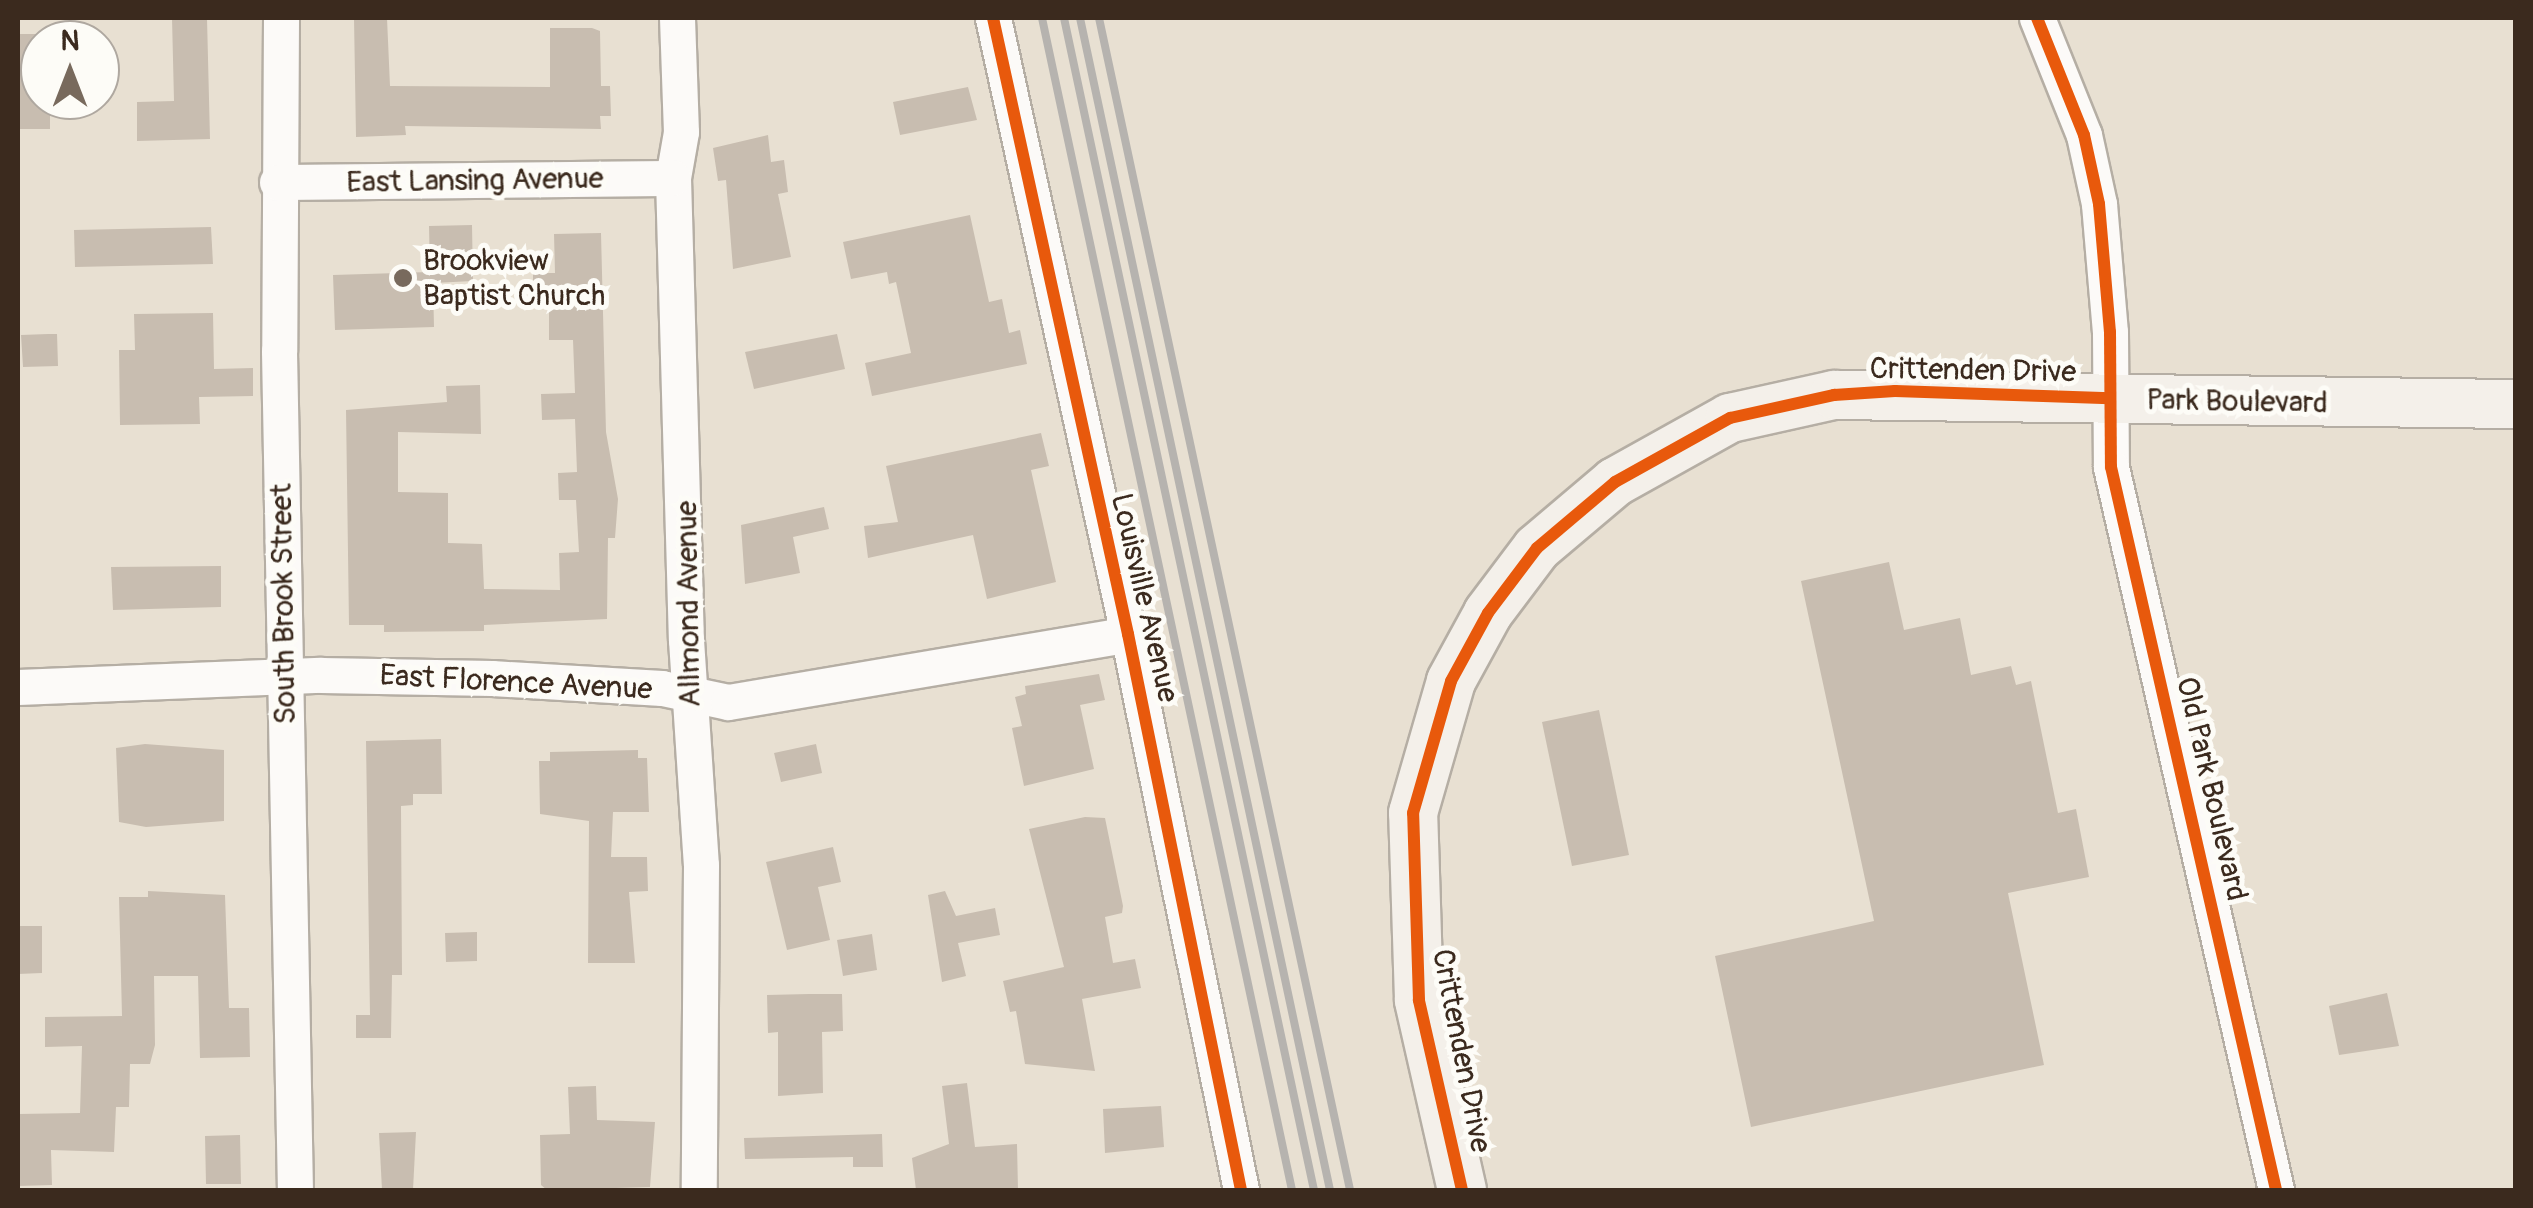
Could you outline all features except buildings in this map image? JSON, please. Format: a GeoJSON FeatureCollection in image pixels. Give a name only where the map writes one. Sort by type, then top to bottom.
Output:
{"type":"FeatureCollection","features":[{"type":"Feature","properties":{"kind":"main road","name":"Crittenden Drive"},"geometry":{"type":"LineString","coordinates":[[1462,1190],[1420,1000],[1413,813],[1451,681],[1488,613],[1537,548],[1615,482],[1730,418],[1864,393],[2110,398]]}},
{"type":"Feature","properties":{"kind":"main road","name":"Park Boulevard"},"geometry":{"type":"LineString","coordinates":[[2110,398],[2516,404]]}},
{"type":"Feature","properties":{"kind":"street","name":"South Brook Street"},"geometry":{"type":"LineString","coordinates":[[281,18],[278,182],[295,1190]]}},
{"type":"Feature","properties":{"kind":"street","name":"Allmond Avenue"},"geometry":{"type":"LineString","coordinates":[[678,18],[680,132],[673,178],[687,495],[687,693],[701,865],[699,1190]]}},
{"type":"Feature","properties":{"kind":"street","name":"Louisville Avenue"},"geometry":{"type":"LineString","coordinates":[[993,18],[1128,634],[1241,1190]]}},
{"type":"Feature","properties":{"kind":"street","name":"Park Boulevard"},"geometry":{"type":"LineString","coordinates":[[2037,18],[2084,135],[2099,204],[2110,398]]}},
{"type":"Feature","properties":{"kind":"street","name":"East Lansing Avenue"},"geometry":{"type":"LineString","coordinates":[[278,182],[673,178]]}},
{"type":"Feature","properties":{"kind":"street","name":"Old Park Boulevard"},"geometry":{"type":"LineString","coordinates":[[2110,398],[2111,467],[2276,1190]]}},
{"type":"Feature","properties":{"kind":"street","name":"East Florence Avenue"},"geometry":{"type":"LineString","coordinates":[[18,687],[285,676],[492,678],[687,693],[728,702],[1128,634]]}},
{"type":"Feature","properties":{"kind":"railway"},"geometry":{"type":"LineString","coordinates":[[1042,18],[1292,1190]]}},
{"type":"Feature","properties":{"kind":"railway"},"geometry":{"type":"LineString","coordinates":[[1064,18],[1314,1190]]}},
{"type":"Feature","properties":{"kind":"railway"},"geometry":{"type":"LineString","coordinates":[[1080,18],[1330,1190]]}},
{"type":"Feature","properties":{"kind":"railway"},"geometry":{"type":"LineString","coordinates":[[1099,18],[1350,1190]]}},
{"type":"Feature","properties":{"kind":"cycle path"},"geometry":{"type":"LineString","coordinates":[[993,18],[1128,634],[1241,1190]]}},
{"type":"Feature","properties":{"kind":"cycle path"},"geometry":{"type":"LineString","coordinates":[[2037,18],[2084,135],[2099,204],[2110,332],[2111,467],[2276,1190]]}},
{"type":"Feature","properties":{"kind":"cycle path"},"geometry":{"type":"LineString","coordinates":[[1462,1190],[1419,1000],[1413,813],[1451,681],[1488,613],[1537,548],[1615,482],[1730,418],[1834,395],[1895,391],[2110,398]]}},
{"type":"Feature","properties":{"kind":"place","name":"Brookview Baptist Church"},"geometry":{"type":"Point","coordinates":[403,278]}}]}
